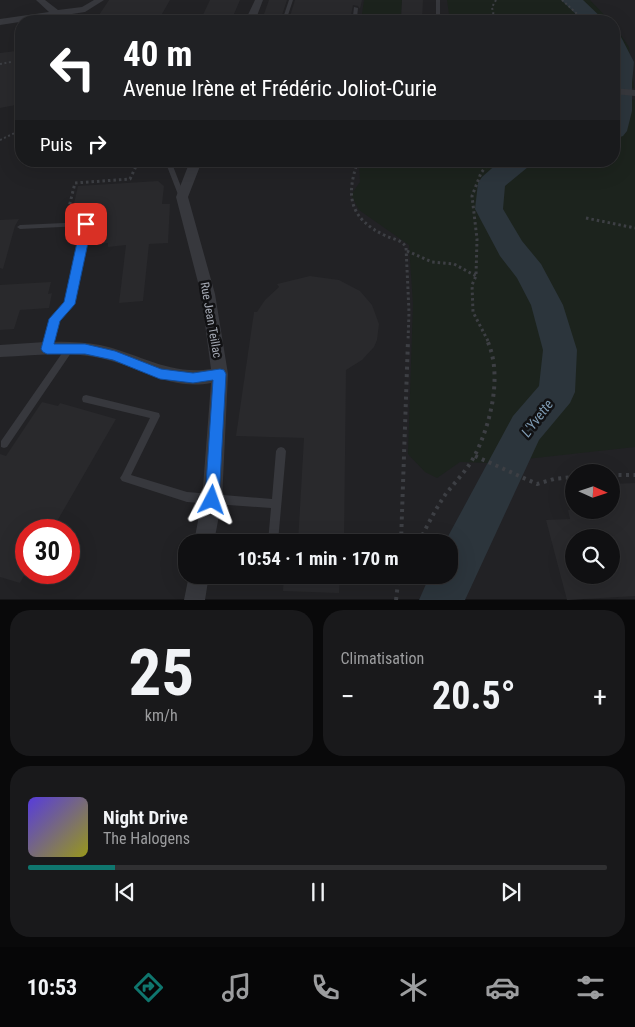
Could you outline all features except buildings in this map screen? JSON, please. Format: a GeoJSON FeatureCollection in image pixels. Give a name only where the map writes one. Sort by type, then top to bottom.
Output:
{"type":"FeatureCollection","features":[{"type":"Feature","properties":{"kind":"street"},"geometry":{"type":"LineString","coordinates":[[40,0],[56,15]]}},
{"type":"Feature","properties":{"kind":"street"},"geometry":{"type":"LineString","coordinates":[[65,15],[85,9],[100,0]]}},
{"type":"Feature","properties":{"kind":"street"},"geometry":{"type":"LineString","coordinates":[[255,15],[259,0]]}},
{"type":"Feature","properties":{"kind":"street"},"geometry":{"type":"LineString","coordinates":[[0,22],[15,21]]}},
{"type":"Feature","properties":{"kind":"street"},"geometry":{"type":"LineString","coordinates":[[620,92],[634,93]]}},
{"type":"Feature","properties":{"kind":"street"},"geometry":{"type":"LineString","coordinates":[[182,197],[194,167]]}},
{"type":"Feature","properties":{"kind":"street","name":"Rue Jean Teillac"},"geometry":{"type":"LineString","coordinates":[[182,197],[208,294],[220,374],[212,500],[206,534]]}},
{"type":"Feature","properties":{"kind":"street"},"geometry":{"type":"LineString","coordinates":[[0,351],[85,349],[115,356],[160,374],[193,378],[220,374]]}},
{"type":"Feature","properties":{"kind":"street"},"geometry":{"type":"LineString","coordinates":[[194,600],[197,584]]}},
{"type":"Feature","properties":{"kind":"lane"},"geometry":{"type":"LineString","coordinates":[[286,15],[291,0]]}},
{"type":"Feature","properties":{"kind":"lane"},"geometry":{"type":"LineString","coordinates":[[438,0],[438,15]]}},
{"type":"Feature","properties":{"kind":"lane"},"geometry":{"type":"LineString","coordinates":[[354,15],[356,8]]}},
{"type":"Feature","properties":{"kind":"lane"},"geometry":{"type":"LineString","coordinates":[[170,167],[182,197]]}},
{"type":"Feature","properties":{"kind":"lane"},"geometry":{"type":"LineString","coordinates":[[20,227],[86,224],[70,304],[54,319],[47,349]]}},
{"type":"Feature","properties":{"kind":"lane"},"geometry":{"type":"LineString","coordinates":[[4,444],[70,348]]}},
{"type":"Feature","properties":{"kind":"lane"},"geometry":{"type":"LineString","coordinates":[[86,399],[156,416],[125,478],[187,497],[277,504]]}},
{"type":"Feature","properties":{"kind":"lane"},"geometry":{"type":"LineString","coordinates":[[274,534],[281,450]]}},
{"type":"Feature","properties":{"kind":"path"},"geometry":{"type":"LineString","coordinates":[[496,0],[492,6],[493,12],[498,15]]}},
{"type":"Feature","properties":{"kind":"path"},"geometry":{"type":"LineString","coordinates":[[562,0],[578,15]]}},
{"type":"Feature","properties":{"kind":"path"},"geometry":{"type":"LineString","coordinates":[[0,64],[11,62]]}},
{"type":"Feature","properties":{"kind":"path"},"geometry":{"type":"LineString","coordinates":[[0,140],[15,133]]}},
{"type":"Feature","properties":{"kind":"path"},"geometry":{"type":"LineString","coordinates":[[65,225],[75,183],[130,179],[137,167]]}},
{"type":"Feature","properties":{"kind":"path"},"geometry":{"type":"LineString","coordinates":[[356,167],[349,186],[352,205],[366,223],[378,232],[402,241],[406,244],[408,251],[409,312],[401,534]]}},
{"type":"Feature","properties":{"kind":"path"},"geometry":{"type":"LineString","coordinates":[[423,534],[444,497],[475,456],[491,412],[496,372],[489,343],[473,312],[472,285],[476,276],[477,238],[472,196],[486,167]]}},
{"type":"Feature","properties":{"kind":"path"},"geometry":{"type":"LineString","coordinates":[[586,218],[635,228]]}},
{"type":"Feature","properties":{"kind":"path"},"geometry":{"type":"LineString","coordinates":[[408,251],[432,262],[454,264],[476,276]]}},
{"type":"Feature","properties":{"kind":"path"},"geometry":{"type":"LineString","coordinates":[[475,456],[537,484],[565,478]]}},
{"type":"Feature","properties":{"kind":"path"},"geometry":{"type":"LineString","coordinates":[[620,475],[635,475]]}},
{"type":"Feature","properties":{"kind":"path"},"geometry":{"type":"LineString","coordinates":[[396,600],[398,584]]}},
{"type":"Feature","properties":{"kind":"shaded area"},"geometry":{"type":"Polygon","coordinates":[[[0,0],[635,0],[635,599],[0,599],[0,0]]]}},
{"type":"Feature","properties":{"kind":"shaded area"},"geometry":{"type":"Polygon","coordinates":[[[364,0],[402,0],[401,15],[362,14],[364,0]]]}},
{"type":"Feature","properties":{"kind":"shaded area"},"geometry":{"type":"Polygon","coordinates":[[[447,0],[590,0],[604,15],[449,15],[447,0]]]}},
{"type":"Feature","properties":{"kind":"shaded area"},"geometry":{"type":"Polygon","coordinates":[[[620,34],[629,47],[634,88],[620,86],[620,34]]]}},
{"type":"Feature","properties":{"kind":"shaded area"},"geometry":{"type":"Polygon","coordinates":[[[620,98],[635,100],[635,447],[491,463],[460,462],[437,478],[425,472],[408,454],[413,304],[409,245],[359,210],[351,195],[360,182],[359,167],[620,167],[620,98]]]}},
{"type":"Feature","properties":{"kind":"waterway","name":"L'Yvette"},"geometry":{"type":"LineString","coordinates":[[571,0],[588,15]]}},
{"type":"Feature","properties":{"kind":"waterway","name":"L'Yvette"},"geometry":{"type":"LineString","coordinates":[[620,55],[623,62],[620,83]]}},
{"type":"Feature","properties":{"kind":"waterway","name":"L'Yvette"},"geometry":{"type":"LineString","coordinates":[[620,83],[620,111]]}},
{"type":"Feature","properties":{"kind":"waterway","name":"L'Yvette"},"geometry":{"type":"LineString","coordinates":[[442,600],[460,558],[526,428],[557,392],[560,350],[547,305],[530,272],[511,248],[489,209],[492,183],[510,167]]}},
{"type":"Feature","properties":{"kind":"route"},"geometry":{"type":"LineString","coordinates":[[86,224],[70,304],[54,319],[47,349],[85,349],[115,356],[160,374],[193,378],[210,377],[220,374],[212,500]]}}]}
